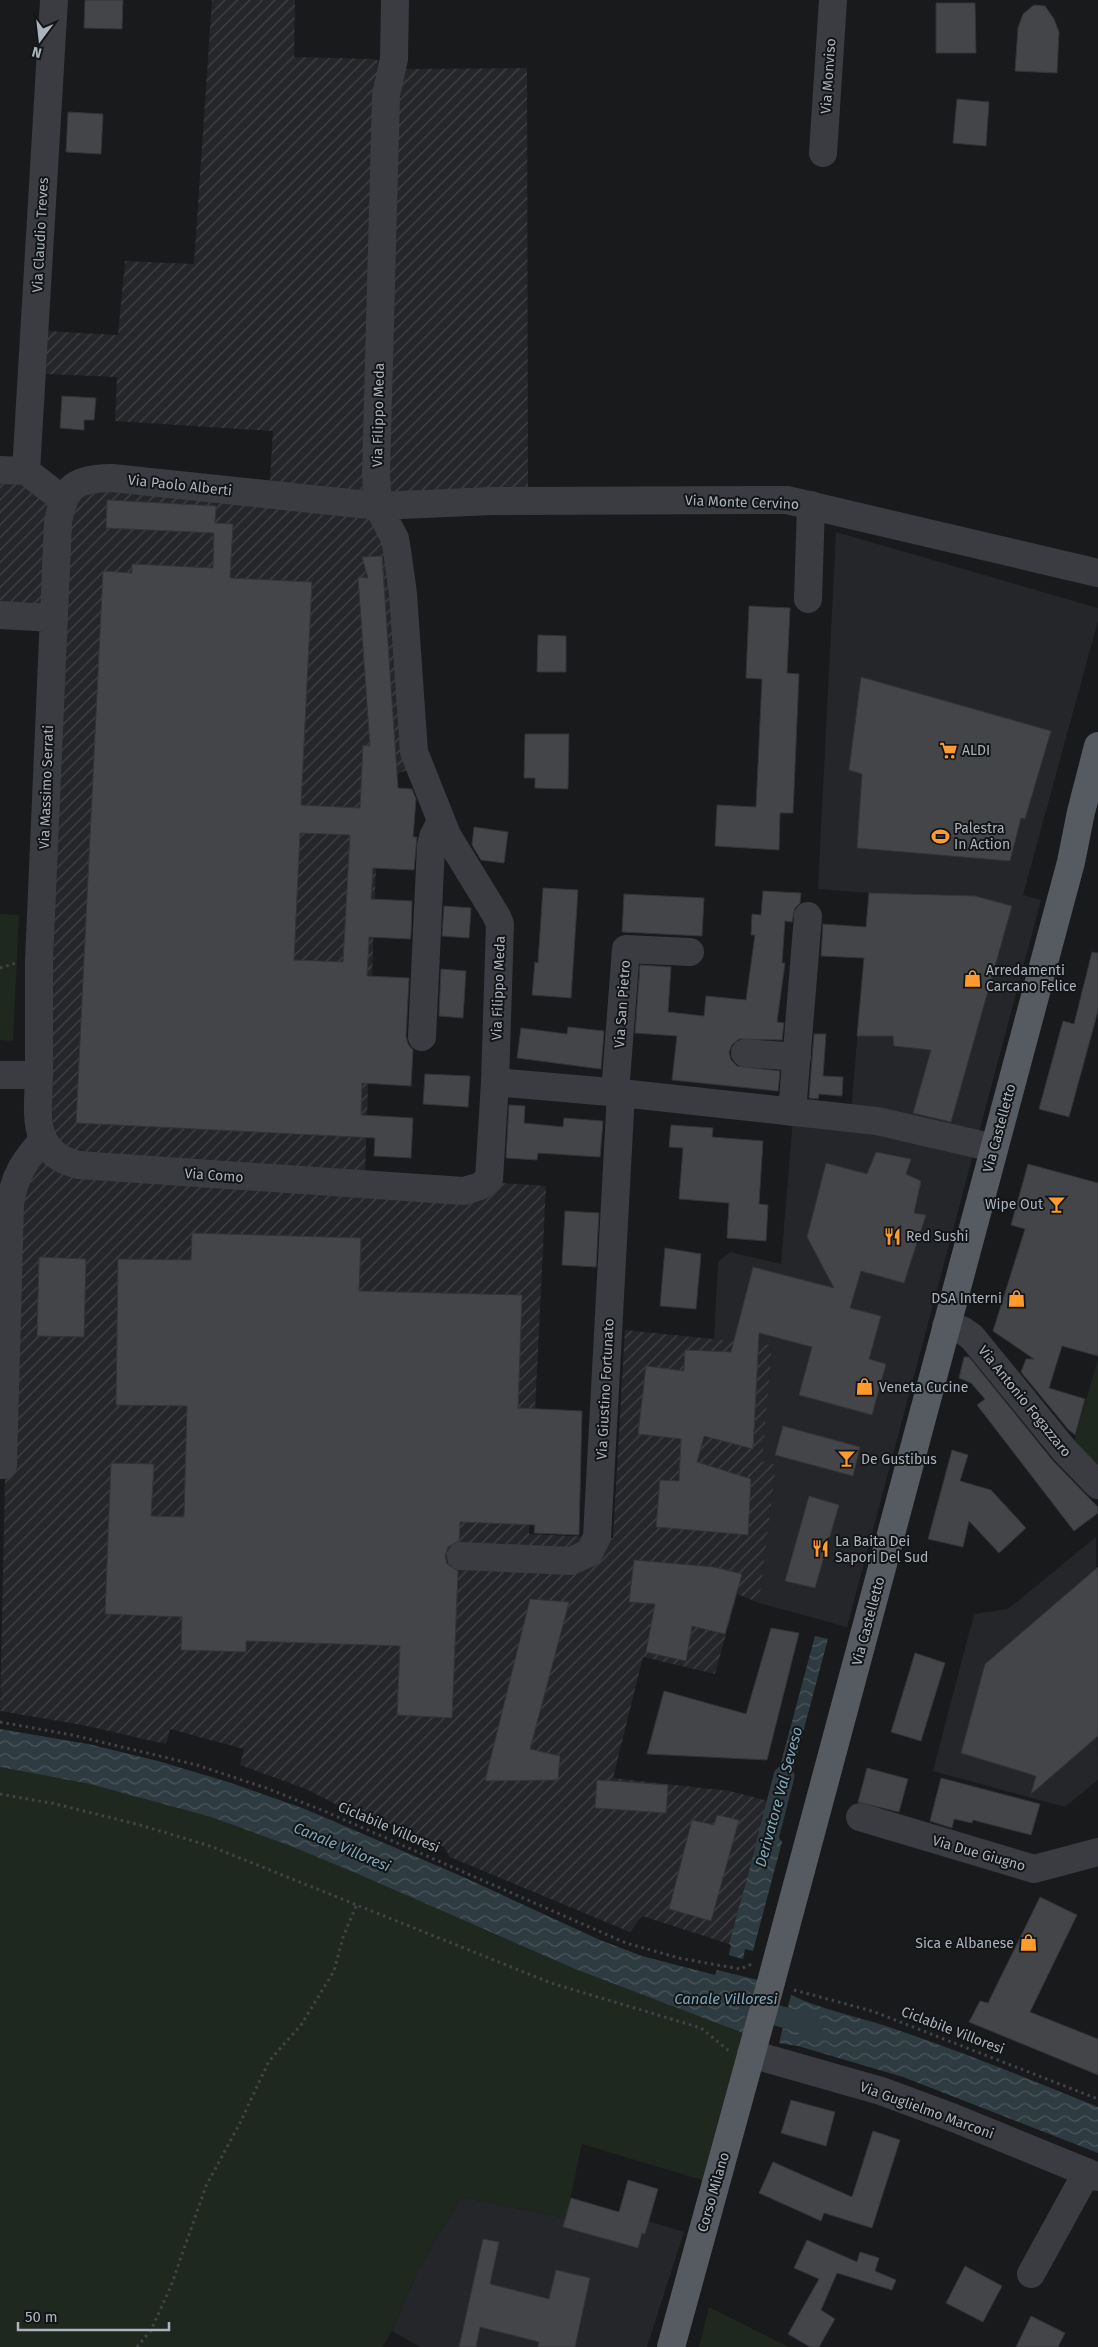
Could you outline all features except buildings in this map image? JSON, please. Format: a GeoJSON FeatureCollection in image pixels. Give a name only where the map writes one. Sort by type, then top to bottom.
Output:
{"type":"FeatureCollection","features":[{"type":"Feature","properties":{"kind":"main road","name":"Via Castelletto"},"geometry":{"type":"LineString","coordinates":[[752,2053],[774,1978],[1071,862],[1081,812],[1098,746]]}},
{"type":"Feature","properties":{"kind":"main road","name":"Corso Milano"},"geometry":{"type":"LineString","coordinates":[[671,2347],[752,2053]]}},
{"type":"Feature","properties":{"kind":"street","name":"Via Claudio Treves"},"geometry":{"type":"LineString","coordinates":[[13,470],[54,0]]}},
{"type":"Feature","properties":{"kind":"street","name":"Via Filippo Meda"},"geometry":{"type":"LineString","coordinates":[[395,0],[394,59],[386,95],[376,474],[378,506],[395,539],[397,550],[403,594],[414,752],[446,835],[500,924],[496,1082],[491,1172]]}},
{"type":"Feature","properties":{"kind":"street","name":"Via Monviso"},"geometry":{"type":"LineString","coordinates":[[823,153],[833,0]]}},
{"type":"Feature","properties":{"kind":"street"},"geometry":{"type":"LineString","coordinates":[[13,470],[62,499]]}},
{"type":"Feature","properties":{"kind":"street","name":"Via Paolo Alberti"},"geometry":{"type":"LineString","coordinates":[[62,499],[74,486],[85,480],[112,478],[378,506]]}},
{"type":"Feature","properties":{"kind":"street","name":"Via Massimo Serrati"},"geometry":{"type":"LineString","coordinates":[[38,1075],[39,961],[53,618],[58,522],[62,499]]}},
{"type":"Feature","properties":{"kind":"street","name":"Via Monte Cervino"},"geometry":{"type":"LineString","coordinates":[[378,506],[492,501],[787,500],[1098,573]]}},
{"type":"Feature","properties":{"kind":"street"},"geometry":{"type":"LineString","coordinates":[[808,598],[811,505]]}},
{"type":"Feature","properties":{"kind":"street"},"geometry":{"type":"LineString","coordinates":[[0,615],[53,618]]}},
{"type":"Feature","properties":{"kind":"street"},"geometry":{"type":"LineString","coordinates":[[422,1037],[431,846],[432,837],[441,821]]}},
{"type":"Feature","properties":{"kind":"street"},"geometry":{"type":"LineString","coordinates":[[792,1112],[808,916]]}},
{"type":"Feature","properties":{"kind":"street","name":"Via San Pietro"},"geometry":{"type":"LineString","coordinates":[[618,1093],[626,949],[690,952]]}},
{"type":"Feature","properties":{"kind":"street"},"geometry":{"type":"LineString","coordinates":[[745,1052],[797,1057]]}},
{"type":"Feature","properties":{"kind":"street"},"geometry":{"type":"LineString","coordinates":[[0,1075],[38,1075],[38,1117],[23,1153],[14,1182],[10,1204],[3,1465]]}},
{"type":"Feature","properties":{"kind":"street"},"geometry":{"type":"LineString","coordinates":[[496,1082],[877,1121],[994,1148]]}},
{"type":"Feature","properties":{"kind":"street","name":"Via Giustino Fortunato"},"geometry":{"type":"LineString","coordinates":[[460,1556],[570,1560],[589,1553],[597,1537],[618,1093]]}},
{"type":"Feature","properties":{"kind":"street","name":"Via Como"},"geometry":{"type":"LineString","coordinates":[[23,1153],[52,1152],[62,1159],[88,1166],[464,1192],[485,1183],[491,1172]]}},
{"type":"Feature","properties":{"kind":"street","name":"Via Antonio Fogazzaro"},"geometry":{"type":"LineString","coordinates":[[946,1326],[962,1330],[972,1337],[1065,1451],[1098,1485]]}},
{"type":"Feature","properties":{"kind":"street","name":"Via Due Giugno"},"geometry":{"type":"LineString","coordinates":[[860,1817],[1034,1869],[1098,1852]]}},
{"type":"Feature","properties":{"kind":"street","name":"Via Guglielmo Marconi"},"geometry":{"type":"LineString","coordinates":[[752,2053],[881,2091],[954,2118],[1092,2174]]}},
{"type":"Feature","properties":{"kind":"street"},"geometry":{"type":"LineString","coordinates":[[1031,2274],[1092,2174]]}},
{"type":"Feature","properties":{"kind":"path","name":"Ciclabile Villoresi"},"geometry":{"type":"LineString","coordinates":[[0,1722],[134,1748],[197,1765],[266,1788],[431,1857],[626,1943],[679,1958],[740,1969],[774,1978],[872,2011],[1098,2099]]}},
{"type":"Feature","properties":{"kind":"path"},"geometry":{"type":"LineString","coordinates":[[0,1794],[56,1804],[184,1838],[259,1864],[551,1983],[701,2028],[752,2053]]}},
{"type":"Feature","properties":{"kind":"path"},"geometry":{"type":"LineString","coordinates":[[136,2347],[151,2330],[170,2286],[206,2186],[240,2123],[270,2061],[301,2025],[334,1972],[343,1937],[357,1903]]}},
{"type":"Feature","properties":{"kind":"shaded area"},"geometry":{"type":"Polygon","coordinates":[[[212,0],[295,0],[294,57],[373,59],[403,69],[527,68],[528,508],[382,509],[412,768],[379,781],[365,1173],[546,1186],[529,1534],[613,1538],[625,1330],[772,1345],[762,1461],[776,1465],[759,1603],[737,1594],[715,1674],[643,1657],[613,1778],[730,1791],[779,1804],[775,1818],[770,1817],[766,1832],[759,1834],[729,1944],[642,1916],[630,1932],[450,1857],[444,1847],[371,1816],[367,1820],[306,1789],[240,1765],[244,1749],[170,1729],[166,1744],[82,1725],[0,1711],[5,1478],[19,1196],[55,1142],[49,1074],[65,613],[0,605],[0,472],[77,490],[269,496],[273,431],[115,421],[117,377],[46,374],[48,331],[118,335],[125,261],[194,264],[212,0]]]}},
{"type":"Feature","properties":{"kind":"shaded area"},"geometry":{"type":"Polygon","coordinates":[[[836,532],[1098,608],[1098,621],[1023,895],[1041,900],[847,1627],[759,1603],[776,1465],[761,1461],[772,1346],[714,1339],[718,1262],[730,1252],[781,1264],[793,1118],[850,1126],[869,893],[818,889],[836,532]]]}},
{"type":"Feature","properties":{"kind":"shaded area"},"geometry":{"type":"Polygon","coordinates":[[[0,914],[19,915],[13,1041],[0,1040],[0,914]]]}},
{"type":"Feature","properties":{"kind":"shaded area"},"geometry":{"type":"Polygon","coordinates":[[[1098,1359],[1098,1469],[1072,1448],[1098,1359]]]}},
{"type":"Feature","properties":{"kind":"shaded area"},"geometry":{"type":"Polygon","coordinates":[[[1096,1537],[1098,1780],[1065,1807],[933,1771],[974,1614],[1008,1609],[1096,1537]]]}},
{"type":"Feature","properties":{"kind":"shaded area"},"geometry":{"type":"Polygon","coordinates":[[[0,1767],[90,1784],[211,1817],[288,1845],[358,1874],[575,1969],[743,2033],[702,2180],[582,2144],[566,2218],[461,2197],[418,2270],[392,2331],[382,2347],[0,2347],[0,1767]]]}},
{"type":"Feature","properties":{"kind":"shaded area"},"geometry":{"type":"Polygon","coordinates":[[[461,2197],[566,2218],[571,2198],[684,2232],[647,2347],[420,2347],[392,2331],[418,2270],[461,2197]]]}},
{"type":"Feature","properties":{"kind":"shaded area"},"geometry":{"type":"Polygon","coordinates":[[[709,2307],[788,2347],[699,2347],[709,2307]]]}},
{"type":"Feature","properties":{"kind":"water"},"geometry":{"type":"Polygon","coordinates":[[[815,1636],[828,1639],[784,1803],[774,1803],[779,1782],[776,1781],[815,1636]]]}},
{"type":"Feature","properties":{"kind":"water","name":"Canale Villoresi"},"geometry":{"type":"Polygon","coordinates":[[[0,1729],[88,1744],[158,1761],[228,1782],[305,1809],[461,1876],[600,1940],[642,1956],[715,1975],[717,1970],[758,1980],[743,2033],[575,1969],[358,1874],[288,1845],[211,1817],[90,1784],[0,1767],[0,1729]]]}},
{"type":"Feature","properties":{"kind":"water"},"geometry":{"type":"Polygon","coordinates":[[[770,1817],[779,1822],[776,1834],[782,1842],[753,1951],[745,1949],[743,1959],[729,1955],[731,1945],[729,1944],[759,1834],[766,1832],[770,1817]]]}},
{"type":"Feature","properties":{"kind":"water","name":"Canale Villoresi"},"geometry":{"type":"Polygon","coordinates":[[[791,1995],[815,2005],[889,2027],[942,2046],[1098,2107],[1098,2153],[903,2077],[798,2046],[779,2043],[791,1995]]]}},
{"type":"Feature","properties":{"kind":"waterway","name":"Derivatore Val Seveso"},"geometry":{"type":"LineString","coordinates":[[766,1846],[784,1776]]}},
{"type":"Feature","properties":{"kind":"waterway","name":"Canale Villoresi"},"geometry":{"type":"LineString","coordinates":[[749,2007],[813,2026]]}},
{"type":"Feature","properties":{"kind":"place","name":"ALDI"},"geometry":{"type":"Point","coordinates":[948,750]}},
{"type":"Feature","properties":{"kind":"place","name":"Palestra In Action"},"geometry":{"type":"Point","coordinates":[940,836]}},
{"type":"Feature","properties":{"kind":"place","name":"Arredamenti Carcano Felice"},"geometry":{"type":"Point","coordinates":[972,978]}},
{"type":"Feature","properties":{"kind":"place","name":"Wipe Out"},"geometry":{"type":"Point","coordinates":[1057,1204]}},
{"type":"Feature","properties":{"kind":"place","name":"Red Sushi"},"geometry":{"type":"Point","coordinates":[892,1236]}},
{"type":"Feature","properties":{"kind":"place","name":"DSA Interni"},"geometry":{"type":"Point","coordinates":[1016,1298]}},
{"type":"Feature","properties":{"kind":"place","name":"Veneta Cucine"},"geometry":{"type":"Point","coordinates":[865,1387]}},
{"type":"Feature","properties":{"kind":"place","name":"De Gustibus"},"geometry":{"type":"Point","coordinates":[847,1459]}},
{"type":"Feature","properties":{"kind":"place","name":"La Baita Dei Sapori Del Sud"},"geometry":{"type":"Point","coordinates":[821,1549]}},
{"type":"Feature","properties":{"kind":"place","name":"Sica e Albanese"},"geometry":{"type":"Point","coordinates":[1028,1943]}}]}
